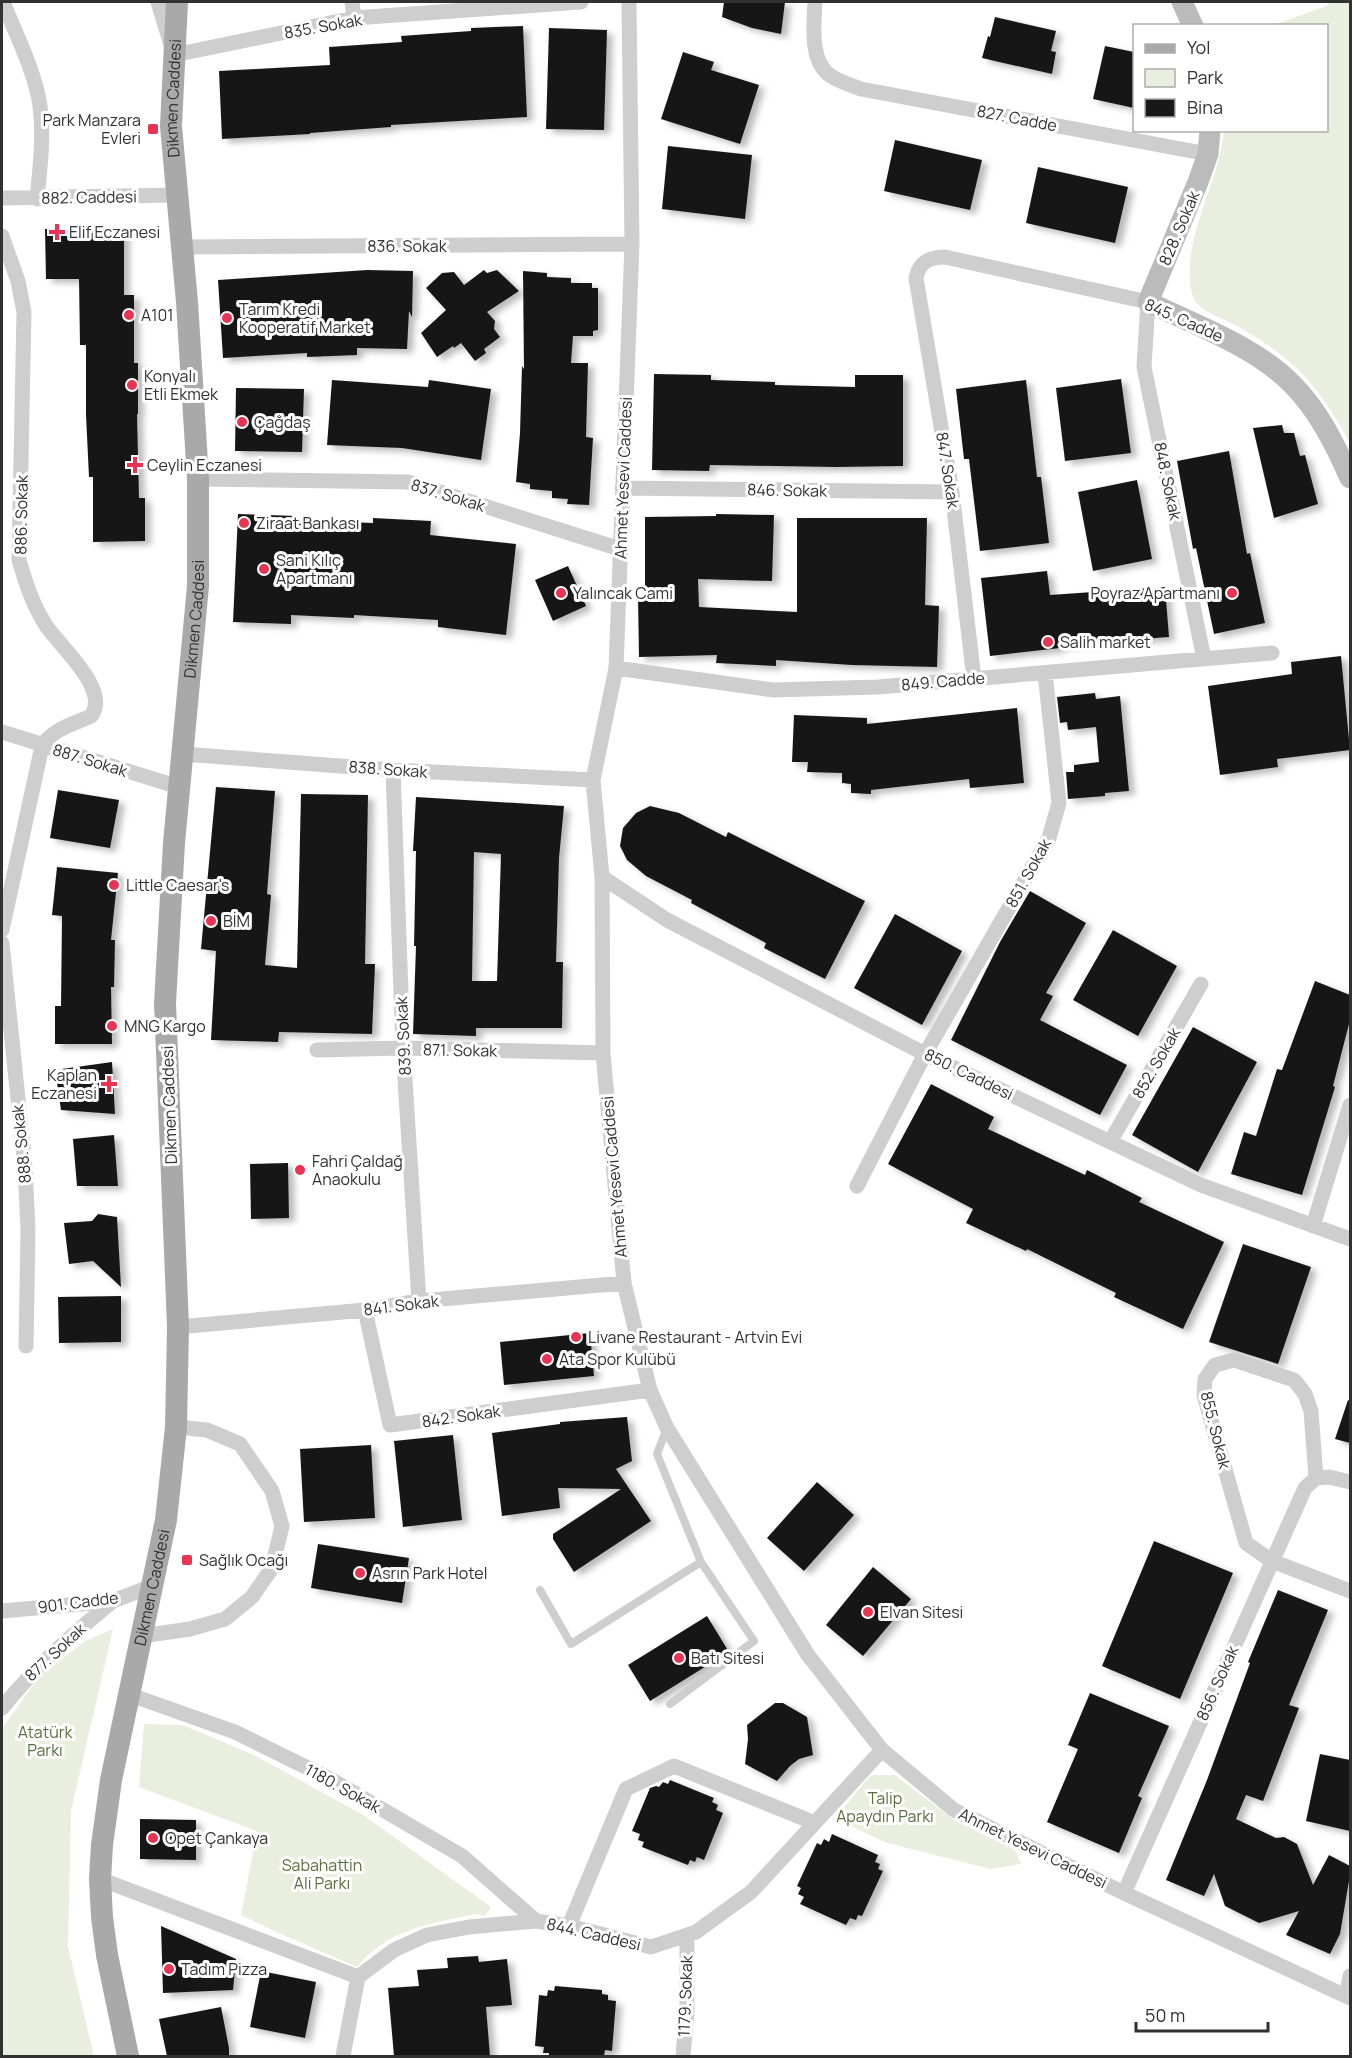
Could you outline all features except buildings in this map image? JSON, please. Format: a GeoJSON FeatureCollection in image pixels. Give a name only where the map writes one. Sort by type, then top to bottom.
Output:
{"type":"FeatureCollection","features":[{"type":"Feature","properties":{"kind":"main road","name":"Dikmen Caddesi"},"geometry":{"type":"LineString","coordinates":[[128,2056],[107,1955],[100,1879],[111,1780],[166,1520],[176,1427],[178,1327],[165,1003],[174,843],[198,586],[198,479],[171,126],[177,2]]}},
{"type":"Feature","properties":{"kind":"street"},"geometry":{"type":"LineString","coordinates":[[3,2],[26,57],[40,105],[42,146],[37,199]]}},
{"type":"Feature","properties":{"kind":"street"},"geometry":{"type":"LineString","coordinates":[[158,2],[174,55]]}},
{"type":"Feature","properties":{"kind":"street"},"geometry":{"type":"LineString","coordinates":[[352,2],[354,18]]}},
{"type":"Feature","properties":{"kind":"street","name":"835. Sokak"},"geometry":{"type":"LineString","coordinates":[[174,55],[354,18],[581,2]]}},
{"type":"Feature","properties":{"kind":"street","name":"Ahmet Yesevi Caddesi"},"geometry":{"type":"LineString","coordinates":[[628,2],[633,244],[615,668],[593,780],[602,877],[603,1053],[624,1282],[650,1390],[667,1428],[808,1655],[882,1750],[954,1810],[1124,1893],[1348,1997]]}},
{"type":"Feature","properties":{"kind":"street","name":"827. Cadde"},"geometry":{"type":"LineString","coordinates":[[815,2],[813,41],[820,60],[829,75],[861,89],[1208,154]]}},
{"type":"Feature","properties":{"kind":"street"},"geometry":{"type":"LineString","coordinates":[[1182,2],[1192,24]]}},
{"type":"Feature","properties":{"kind":"street","name":"828. Sokak"},"geometry":{"type":"LineString","coordinates":[[1148,302],[1208,154],[1210,132]]}},
{"type":"Feature","properties":{"kind":"street","name":"882. Caddesi"},"geometry":{"type":"LineString","coordinates":[[2,198],[177,195]]}},
{"type":"Feature","properties":{"kind":"street","name":"886. Sokak"},"geometry":{"type":"LineString","coordinates":[[2,236],[18,281],[24,312],[19,560],[28,593],[47,627],[80,667],[96,697],[95,711],[91,716],[48,736],[42,746]]}},
{"type":"Feature","properties":{"kind":"street","name":"836. Sokak"},"geometry":{"type":"LineString","coordinates":[[182,247],[633,244]]}},
{"type":"Feature","properties":{"kind":"street","name":"845. Cadde"},"geometry":{"type":"LineString","coordinates":[[921,264],[928,259],[945,257],[1148,302],[1239,346],[1268,364],[1292,384],[1318,416],[1338,450],[1350,478]]}},
{"type":"Feature","properties":{"kind":"street","name":"847. Sokak"},"geometry":{"type":"LineString","coordinates":[[921,264],[916,278],[952,492],[974,679]]}},
{"type":"Feature","properties":{"kind":"street","name":"848. Sokak"},"geometry":{"type":"LineString","coordinates":[[1148,302],[1144,367],[1204,659]]}},
{"type":"Feature","properties":{"kind":"street","name":"837. Sokak"},"geometry":{"type":"LineString","coordinates":[[198,479],[408,482],[620,549]]}},
{"type":"Feature","properties":{"kind":"street","name":"846. Sokak"},"geometry":{"type":"LineString","coordinates":[[622,488],[952,492]]}},
{"type":"Feature","properties":{"kind":"street","name":"849. Cadde"},"geometry":{"type":"LineString","coordinates":[[615,668],[773,690],[878,687],[1272,652]]}},
{"type":"Feature","properties":{"kind":"street","name":"851. Sokak"},"geometry":{"type":"LineString","coordinates":[[925,1054],[1049,838],[1059,803],[1045,673]]}},
{"type":"Feature","properties":{"kind":"street","name":"887. Sokak"},"geometry":{"type":"LineString","coordinates":[[2,732],[179,787]]}},
{"type":"Feature","properties":{"kind":"street"},"geometry":{"type":"LineString","coordinates":[[2,930],[42,746]]}},
{"type":"Feature","properties":{"kind":"street","name":"838. Sokak"},"geometry":{"type":"LineString","coordinates":[[183,754],[393,770],[593,780]]}},
{"type":"Feature","properties":{"kind":"street","name":"839. Sokak"},"geometry":{"type":"LineString","coordinates":[[393,770],[403,1048],[418,1301]]}},
{"type":"Feature","properties":{"kind":"street","name":"850. Caddesi"},"geometry":{"type":"LineString","coordinates":[[602,877],[667,920],[925,1054],[1200,1185],[1350,1239]]}},
{"type":"Feature","properties":{"kind":"street","name":"888. Sokak"},"geometry":{"type":"LineString","coordinates":[[2,943],[25,1167],[28,1230],[26,1346]]}},
{"type":"Feature","properties":{"kind":"street","name":"852. Sokak"},"geometry":{"type":"LineString","coordinates":[[1110,1142],[1201,984]]}},
{"type":"Feature","properties":{"kind":"street","name":"871. Sokak"},"geometry":{"type":"LineString","coordinates":[[317,1050],[403,1048],[603,1053]]}},
{"type":"Feature","properties":{"kind":"street"},"geometry":{"type":"LineString","coordinates":[[857,1186],[925,1054]]}},
{"type":"Feature","properties":{"kind":"street"},"geometry":{"type":"LineString","coordinates":[[1313,1226],[1350,1105]]}},
{"type":"Feature","properties":{"kind":"street","name":"841. Sokak"},"geometry":{"type":"LineString","coordinates":[[178,1327],[365,1310],[418,1301],[624,1282]]}},
{"type":"Feature","properties":{"kind":"street","name":"842. Sokak"},"geometry":{"type":"LineString","coordinates":[[365,1310],[390,1425],[650,1390]]}},
{"type":"Feature","properties":{"kind":"street","name":"855. Sokak"},"geometry":{"type":"LineString","coordinates":[[1317,1478],[1311,1411],[1305,1394],[1294,1380],[1234,1360],[1215,1365],[1205,1379],[1204,1395],[1246,1543],[1272,1561],[1350,1591]]}},
{"type":"Feature","properties":{"kind":"street"},"geometry":{"type":"LineString","coordinates":[[142,1636],[190,1629],[225,1619],[252,1597],[272,1568],[282,1526],[272,1491],[240,1444],[207,1430],[176,1427]]}},
{"type":"Feature","properties":{"kind":"street"},"geometry":{"type":"LineString","coordinates":[[1317,1478],[1329,1477],[1350,1482]]}},
{"type":"Feature","properties":{"kind":"street","name":"856. Sokak"},"geometry":{"type":"LineString","coordinates":[[1124,1893],[1305,1488],[1317,1478]]}},
{"type":"Feature","properties":{"kind":"street","name":"901. Cadde"},"geometry":{"type":"LineString","coordinates":[[2,1611],[113,1601],[152,1586]]}},
{"type":"Feature","properties":{"kind":"street","name":"877. Sokak"},"geometry":{"type":"LineString","coordinates":[[2,1708],[21,1684],[60,1644],[113,1601]]}},
{"type":"Feature","properties":{"kind":"street","name":"1180. Sokak"},"geometry":{"type":"LineString","coordinates":[[128,1694],[235,1732],[332,1780],[462,1856],[536,1921]]}},
{"type":"Feature","properties":{"kind":"street","name":"844. Caddesi"},"geometry":{"type":"LineString","coordinates":[[358,1977],[394,1950],[427,1935],[469,1928],[536,1921],[569,1926],[651,1947],[696,1932],[751,1892],[882,1750]]}},
{"type":"Feature","properties":{"kind":"street"},"geometry":{"type":"LineString","coordinates":[[569,1926],[626,1789],[674,1766],[815,1823]]}},
{"type":"Feature","properties":{"kind":"street"},"geometry":{"type":"LineString","coordinates":[[100,1879],[358,1977],[343,2056]]}},
{"type":"Feature","properties":{"kind":"street","name":"1179. Sokak"},"geometry":{"type":"LineString","coordinates":[[683,2056],[687,2011],[687,1935]]}},
{"type":"Feature","properties":{"kind":"street"},"geometry":{"type":"LineString","coordinates":[[1348,1997],[1350,1976]]}},
{"type":"Feature","properties":{"kind":"lane"},"geometry":{"type":"LineString","coordinates":[[667,1428],[657,1454],[700,1562],[754,1641],[670,1704]]}},
{"type":"Feature","properties":{"kind":"lane"},"geometry":{"type":"LineString","coordinates":[[540,1590],[571,1644],[700,1562]]}},
{"type":"Feature","properties":{"kind":"green space"},"geometry":{"type":"Polygon","coordinates":[[[1328,2],[1350,2],[1350,443],[1336,418],[1311,383],[1291,363],[1259,339],[1201,308],[1194,299],[1190,282],[1193,244],[1216,169],[1224,132],[1328,132],[1328,24],[1277,24],[1329,5],[1328,2]]]}},
{"type":"Feature","properties":{"kind":"green space","name":"Atatürk Parkı"},"geometry":{"type":"Polygon","coordinates":[[[113,1629],[71,1811],[68,1947],[94,2056],[2,2056],[2,1729],[38,1678],[85,1641],[113,1629]]]}},
{"type":"Feature","properties":{"kind":"green space","name":"Sabahattin Ali Parkı"},"geometry":{"type":"Polygon","coordinates":[[[144,1724],[183,1725],[254,1755],[363,1815],[491,1907],[485,1916],[476,1914],[442,1921],[396,1936],[369,1954],[357,1967],[241,1915],[257,1831],[139,1787],[144,1724]]]}},
{"type":"Feature","properties":{"kind":"green space","name":"Talip Apaydın Parkı"},"geometry":{"type":"Polygon","coordinates":[[[871,1775],[895,1775],[954,1820],[1015,1850],[1021,1864],[991,1869],[884,1842],[835,1818],[871,1775]]]}},
{"type":"Feature","properties":{"kind":"place","name":"Park Manzara Evleri"},"geometry":{"type":"Point","coordinates":[153,129]}},
{"type":"Feature","properties":{"kind":"place","name":"Elif Eczanesi"},"geometry":{"type":"Point","coordinates":[57,232]}},
{"type":"Feature","properties":{"kind":"place","name":"A101"},"geometry":{"type":"Point","coordinates":[129,315]}},
{"type":"Feature","properties":{"kind":"place","name":"Tarım Kredi Kooperatif Market"},"geometry":{"type":"Point","coordinates":[227,318]}},
{"type":"Feature","properties":{"kind":"place","name":"Konyalı Etli Ekmek"},"geometry":{"type":"Point","coordinates":[132,385]}},
{"type":"Feature","properties":{"kind":"place","name":"Çağdaş"},"geometry":{"type":"Point","coordinates":[242,422]}},
{"type":"Feature","properties":{"kind":"place","name":"Ceylin Eczanesi"},"geometry":{"type":"Point","coordinates":[135,465]}},
{"type":"Feature","properties":{"kind":"place","name":"Ziraat Bankası"},"geometry":{"type":"Point","coordinates":[244,523]}},
{"type":"Feature","properties":{"kind":"place","name":"Sani Kılıç Apartmanı"},"geometry":{"type":"Point","coordinates":[264,569]}},
{"type":"Feature","properties":{"kind":"place","name":"Yalıncak Cami"},"geometry":{"type":"Point","coordinates":[561,593]}},
{"type":"Feature","properties":{"kind":"place","name":"Poyraz Apartmanı"},"geometry":{"type":"Point","coordinates":[1232,593]}},
{"type":"Feature","properties":{"kind":"place","name":"Salih market"},"geometry":{"type":"Point","coordinates":[1048,642]}},
{"type":"Feature","properties":{"kind":"place","name":"Little Caesar's"},"geometry":{"type":"Point","coordinates":[114,885]}},
{"type":"Feature","properties":{"kind":"place","name":"BİM"},"geometry":{"type":"Point","coordinates":[211,921]}},
{"type":"Feature","properties":{"kind":"place","name":"MNG Kargo"},"geometry":{"type":"Point","coordinates":[112,1026]}},
{"type":"Feature","properties":{"kind":"place","name":"Kaplan Eczanesi"},"geometry":{"type":"Point","coordinates":[109,1084]}},
{"type":"Feature","properties":{"kind":"place","name":"Fahri Çaldağ Anaokulu"},"geometry":{"type":"Point","coordinates":[300,1170]}},
{"type":"Feature","properties":{"kind":"place","name":"Livane Restaurant - Artvin Evi"},"geometry":{"type":"Point","coordinates":[576,1337]}},
{"type":"Feature","properties":{"kind":"place","name":"Ata Spor Kulübü"},"geometry":{"type":"Point","coordinates":[547,1359]}},
{"type":"Feature","properties":{"kind":"place","name":"Sağlık Ocağı"},"geometry":{"type":"Point","coordinates":[187,1560]}},
{"type":"Feature","properties":{"kind":"place","name":"Asrın Park Hotel"},"geometry":{"type":"Point","coordinates":[360,1573]}},
{"type":"Feature","properties":{"kind":"place","name":"Elvan Sitesi"},"geometry":{"type":"Point","coordinates":[868,1612]}},
{"type":"Feature","properties":{"kind":"place","name":"Batı Sitesi"},"geometry":{"type":"Point","coordinates":[679,1658]}},
{"type":"Feature","properties":{"kind":"place","name":"Opet Çankaya"},"geometry":{"type":"Point","coordinates":[153,1838]}},
{"type":"Feature","properties":{"kind":"place","name":"Tadım Pizza"},"geometry":{"type":"Point","coordinates":[169,1969]}}]}
